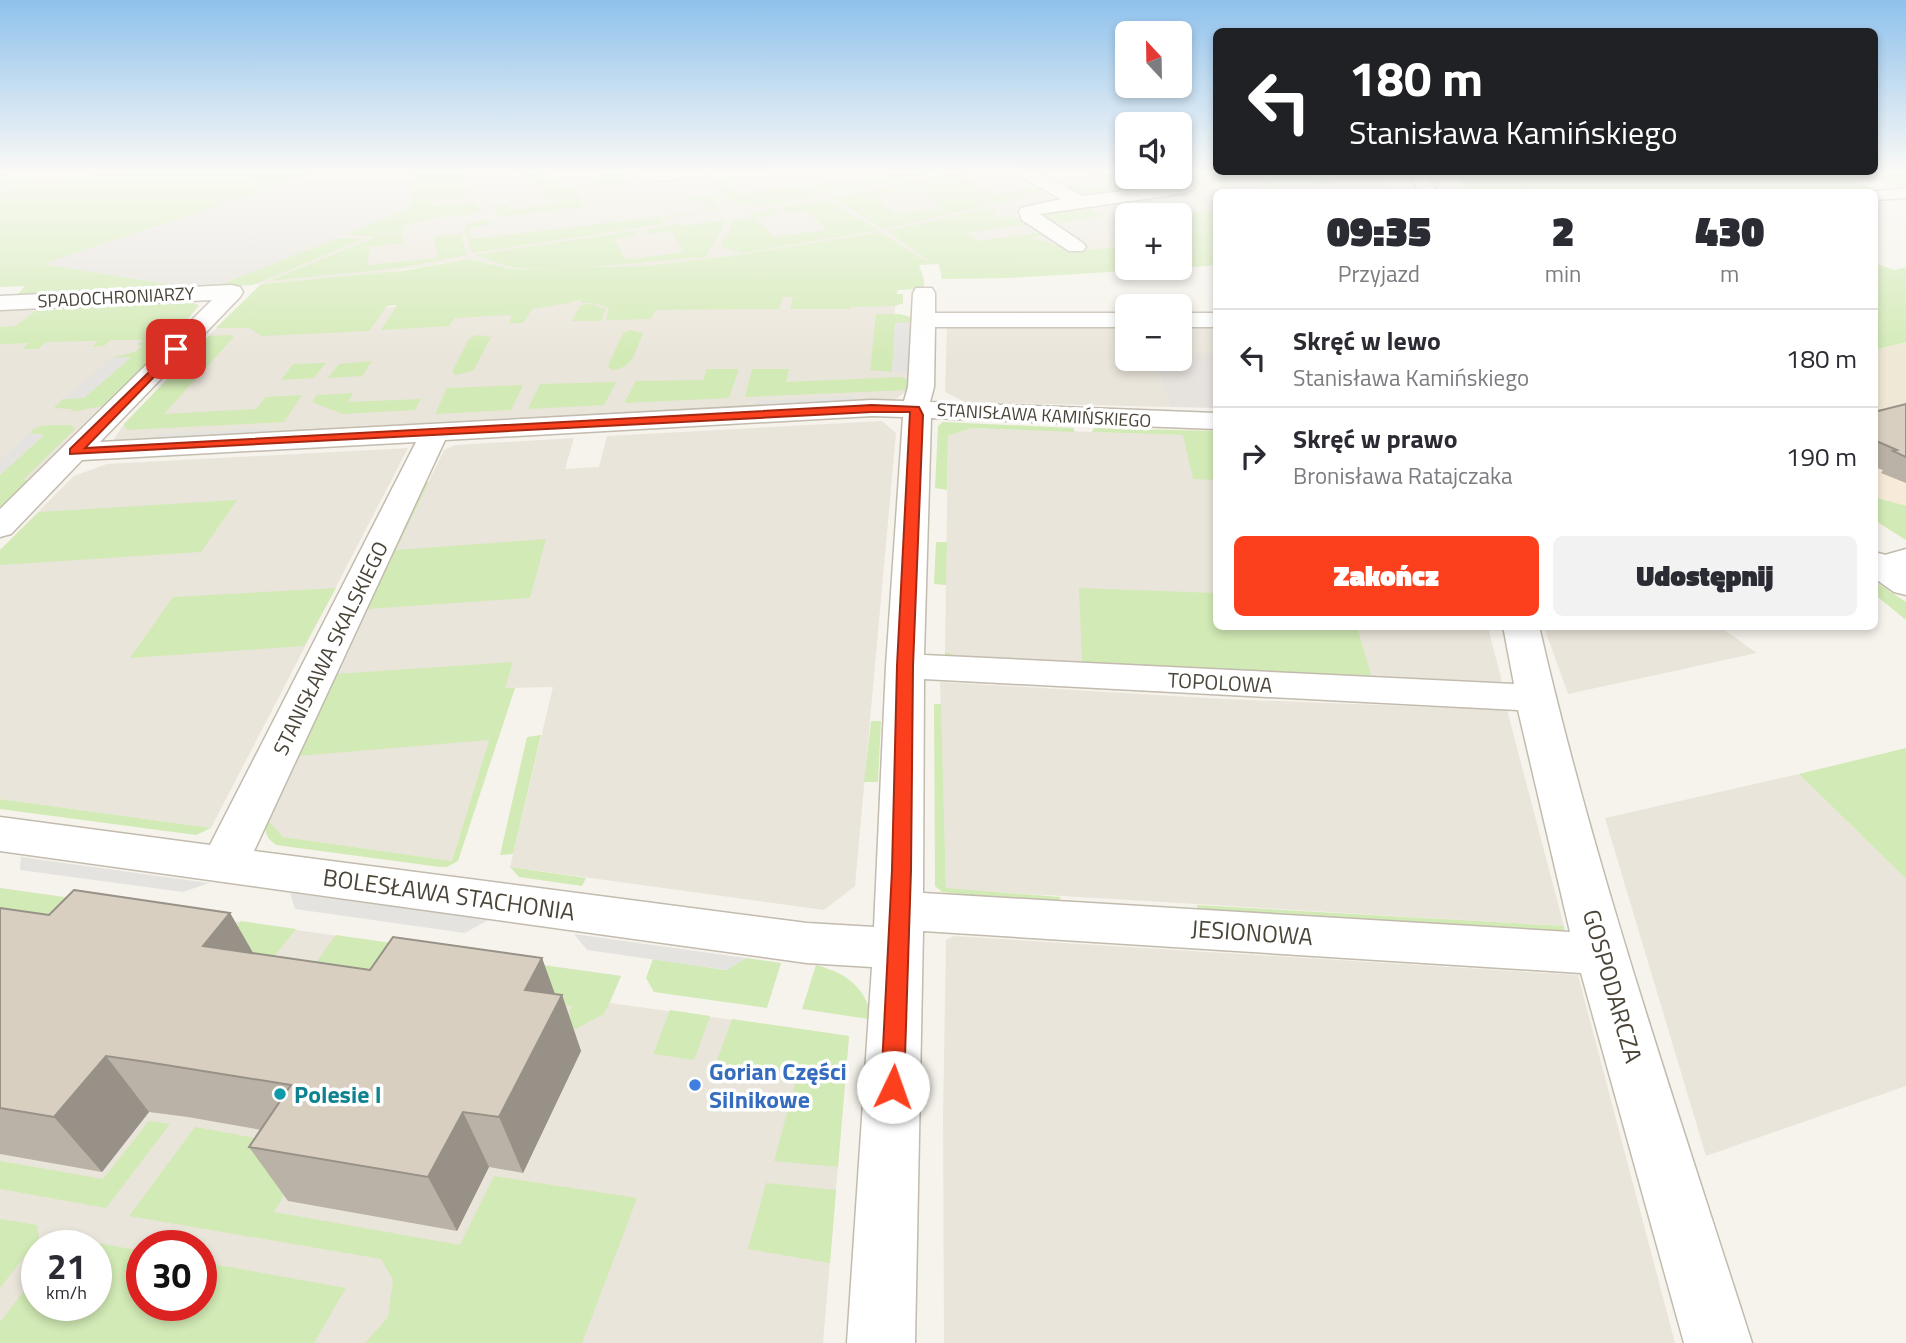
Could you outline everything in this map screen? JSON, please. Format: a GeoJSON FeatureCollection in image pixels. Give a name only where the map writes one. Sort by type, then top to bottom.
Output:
{"type":"FeatureCollection","features":[{"type":"Feature","properties":{"kind":"street"},"geometry":{"type":"LineString","coordinates":[[1056,234],[1076,247]]}},
{"type":"Feature","properties":{"kind":"street","name":"SPADOCHRONIARZY"},"geometry":{"type":"LineString","coordinates":[[0,303],[232,292],[74,452]]}},
{"type":"Feature","properties":{"kind":"street"},"geometry":{"type":"LineString","coordinates":[[881,1343],[899,930],[905,666],[917,415],[915,409],[920,387],[924,293]]}},
{"type":"Feature","properties":{"kind":"street"},"geometry":{"type":"LineString","coordinates":[[923,320],[1115,320]]}},
{"type":"Feature","properties":{"kind":"street"},"geometry":{"type":"LineString","coordinates":[[1192,320],[1213,320]]}},
{"type":"Feature","properties":{"kind":"street","name":"STANISŁAWA KAMIŃSKIEGO"},"geometry":{"type":"LineString","coordinates":[[74,452],[872,408],[1213,421]]}},
{"type":"Feature","properties":{"kind":"street","name":"STANISŁAWA SKALSKIEGO"},"geometry":{"type":"LineString","coordinates":[[224,864],[435,432]]}},
{"type":"Feature","properties":{"kind":"street"},"geometry":{"type":"LineString","coordinates":[[0,527],[74,452]]}},
{"type":"Feature","properties":{"kind":"street","name":"GOSPODARCZA"},"geometry":{"type":"LineString","coordinates":[[1522,630],[1535,698],[1579,872],[1718,1343]]}},
{"type":"Feature","properties":{"kind":"street","name":"TOPOLOWA"},"geometry":{"type":"LineString","coordinates":[[905,666],[1535,698]]}},
{"type":"Feature","properties":{"kind":"street","name":"BOLESŁAWA STACHONIA"},"geometry":{"type":"LineString","coordinates":[[0,834],[807,943],[899,930]]}},
{"type":"Feature","properties":{"kind":"street","name":"JESIONOWA"},"geometry":{"type":"LineString","coordinates":[[899,930],[1604,954]]}},
{"type":"Feature","properties":{"kind":"shaded area"},"geometry":{"type":"Polygon","coordinates":[[[132,234],[349,234],[214,287],[191,288],[40,264],[132,234]]]}},
{"type":"Feature","properties":{"kind":"shaded area"},"geometry":{"type":"Polygon","coordinates":[[[346,234],[870,234],[730,256],[645,266],[510,269],[469,259],[371,275],[214,287],[346,234]]]}},
{"type":"Feature","properties":{"kind":"shaded area"},"geometry":{"type":"Polygon","coordinates":[[[883,234],[1115,234],[1115,252],[924,260],[883,234]]]}},
{"type":"Feature","properties":{"kind":"shaded area"},"geometry":{"type":"Polygon","coordinates":[[[1200,234],[1213,234],[1213,245],[1200,234]]]}},
{"type":"Feature","properties":{"kind":"shaded area"},"geometry":{"type":"Polygon","coordinates":[[[903,294],[903,303],[895,306],[895,322],[912,322],[911,388],[893,401],[111,443],[124,424],[231,313],[583,300],[903,294]]]}},
{"type":"Feature","properties":{"kind":"shaded area"},"geometry":{"type":"Polygon","coordinates":[[[191,301],[199,305],[187,320],[194,320],[0,509],[0,310],[191,301]]]}},
{"type":"Feature","properties":{"kind":"shaded area"},"geometry":{"type":"Polygon","coordinates":[[[912,322],[911,372],[892,372],[895,323],[912,322]]]}},
{"type":"Feature","properties":{"kind":"shaded area"},"geometry":{"type":"Polygon","coordinates":[[[947,325],[1115,325],[1115,371],[1158,371],[1170,407],[965,402],[945,392],[947,325]]]}},
{"type":"Feature","properties":{"kind":"shaded area"},"geometry":{"type":"Polygon","coordinates":[[[1192,325],[1213,325],[1213,353],[1192,353],[1192,325]]]}},
{"type":"Feature","properties":{"kind":"shaded area"},"geometry":{"type":"Polygon","coordinates":[[[1906,342],[1906,421],[1878,429],[1878,349],[1906,342]]]}},
{"type":"Feature","properties":{"kind":"shaded area"},"geometry":{"type":"Polygon","coordinates":[[[1192,353],[1213,353],[1213,408],[1170,407],[1158,371],[1192,371],[1192,353]]]}},
{"type":"Feature","properties":{"kind":"shaded area"},"geometry":{"type":"Polygon","coordinates":[[[131,357],[84,398],[63,399],[111,358],[131,357]]]}},
{"type":"Feature","properties":{"kind":"shaded area"},"geometry":{"type":"Polygon","coordinates":[[[854,396],[855,404],[756,409],[756,401],[854,396]]]}},
{"type":"Feature","properties":{"kind":"shaded area"},"geometry":{"type":"Polygon","coordinates":[[[882,421],[896,433],[855,886],[824,910],[510,867],[553,687],[505,688],[452,861],[283,837],[268,820],[339,665],[444,450],[455,445],[574,438],[565,469],[599,467],[607,436],[882,421]]]}},
{"type":"Feature","properties":{"kind":"shaded area"},"geometry":{"type":"Polygon","coordinates":[[[1906,421],[1906,526],[1878,512],[1878,429],[1906,421]]]}},
{"type":"Feature","properties":{"kind":"shaded area"},"geometry":{"type":"Polygon","coordinates":[[[271,428],[265,435],[153,441],[160,434],[271,428]]]}},
{"type":"Feature","properties":{"kind":"shaded area"},"geometry":{"type":"Polygon","coordinates":[[[972,428],[1213,436],[1213,630],[1489,630],[1502,682],[959,656],[945,652],[948,436],[972,428]]]}},
{"type":"Feature","properties":{"kind":"shaded area"},"geometry":{"type":"Polygon","coordinates":[[[30,433],[44,435],[0,475],[0,460],[30,433]]]}},
{"type":"Feature","properties":{"kind":"shaded area"},"geometry":{"type":"Polygon","coordinates":[[[408,448],[211,828],[0,799],[0,550],[74,476],[107,464],[408,448]]]}},
{"type":"Feature","properties":{"kind":"shaded area"},"geometry":{"type":"Polygon","coordinates":[[[1545,630],[1724,630],[1757,653],[1568,694],[1545,630]]]}},
{"type":"Feature","properties":{"kind":"shaded area"},"geometry":{"type":"Polygon","coordinates":[[[940,682],[1223,699],[1507,710],[1564,926],[946,889],[940,682]]]}},
{"type":"Feature","properties":{"kind":"shaded area"},"geometry":{"type":"Polygon","coordinates":[[[1799,774],[1906,879],[1906,1086],[1706,1156],[1605,818],[1799,774]]]}},
{"type":"Feature","properties":{"kind":"shaded area"},"geometry":{"type":"Polygon","coordinates":[[[21,857],[209,883],[183,892],[20,870],[21,857]]]}},
{"type":"Feature","properties":{"kind":"shaded area"},"geometry":{"type":"Polygon","coordinates":[[[0,888],[621,976],[610,1003],[849,1036],[823,1343],[0,1343],[0,888]]]}},
{"type":"Feature","properties":{"kind":"shaded area"},"geometry":{"type":"Polygon","coordinates":[[[290,893],[490,919],[465,933],[295,909],[290,893]]]}},
{"type":"Feature","properties":{"kind":"shaded area"},"geometry":{"type":"Polygon","coordinates":[[[574,934],[746,958],[727,970],[587,950],[574,934]]]}},
{"type":"Feature","properties":{"kind":"shaded area"},"geometry":{"type":"Polygon","coordinates":[[[953,936],[1578,975],[1675,1343],[944,1343],[943,1119],[946,940],[953,936]]]}},
{"type":"Feature","properties":{"kind":"green space"},"geometry":{"type":"Polygon","coordinates":[[[0,234],[134,234],[42,264],[191,288],[22,296],[17,295],[25,286],[0,287],[0,234]]]}},
{"type":"Feature","properties":{"kind":"green space"},"geometry":{"type":"Polygon","coordinates":[[[347,234],[388,234],[378,236],[402,234],[403,243],[369,247],[368,265],[438,258],[434,237],[460,234],[467,255],[399,268],[269,281],[375,237],[347,234]]]}},
{"type":"Feature","properties":{"kind":"green space"},"geometry":{"type":"Polygon","coordinates":[[[466,234],[470,234],[471,239],[516,234],[600,234],[472,253],[466,234]]]}},
{"type":"Feature","properties":{"kind":"green space"},"geometry":{"type":"Polygon","coordinates":[[[615,234],[638,235],[614,239],[626,260],[684,252],[673,234],[719,234],[706,257],[577,268],[514,268],[474,255],[615,234]]]}},
{"type":"Feature","properties":{"kind":"green space"},"geometry":{"type":"Polygon","coordinates":[[[727,234],[771,234],[774,237],[799,234],[856,234],[742,253],[721,246],[727,234]]]}},
{"type":"Feature","properties":{"kind":"green space"},"geometry":{"type":"Polygon","coordinates":[[[883,234],[928,260],[891,234],[968,234],[977,241],[1046,234],[1029,237],[1077,251],[1115,247],[1115,272],[942,279],[939,264],[919,265],[924,289],[898,290],[897,294],[903,294],[903,303],[895,306],[790,309],[793,297],[783,297],[779,309],[656,310],[651,319],[606,320],[609,308],[593,303],[581,303],[582,300],[532,309],[523,323],[509,323],[512,315],[455,318],[449,326],[381,330],[397,305],[387,306],[369,331],[262,336],[249,328],[216,328],[261,284],[401,271],[469,259],[510,269],[645,266],[883,234]]]}},
{"type":"Feature","properties":{"kind":"green space"},"geometry":{"type":"Polygon","coordinates":[[[1192,234],[1213,234],[1213,265],[1192,267],[1192,234]]]}},
{"type":"Feature","properties":{"kind":"green space"},"geometry":{"type":"Polygon","coordinates":[[[339,238],[364,239],[253,285],[214,287],[339,238]]]}},
{"type":"Feature","properties":{"kind":"green space"},"geometry":{"type":"Polygon","coordinates":[[[1878,264],[1895,270],[1906,267],[1906,342],[1878,349],[1878,264]]]}},
{"type":"Feature","properties":{"kind":"green space"},"geometry":{"type":"Polygon","coordinates":[[[184,301],[199,305],[187,320],[194,320],[109,405],[70,412],[73,409],[54,408],[63,399],[84,398],[130,358],[111,358],[135,352],[142,346],[137,345],[144,340],[111,340],[104,346],[92,347],[98,341],[46,342],[38,349],[22,349],[29,343],[0,344],[0,327],[15,326],[40,308],[184,301]]]}},
{"type":"Feature","properties":{"kind":"green space"},"geometry":{"type":"Polygon","coordinates":[[[591,304],[606,309],[601,321],[572,321],[580,305],[591,304]]]}},
{"type":"Feature","properties":{"kind":"green space"},"geometry":{"type":"Polygon","coordinates":[[[876,314],[900,314],[913,318],[913,323],[895,323],[892,372],[870,370],[876,314]]]}},
{"type":"Feature","properties":{"kind":"green space"},"geometry":{"type":"Polygon","coordinates":[[[631,330],[643,333],[635,352],[625,366],[611,370],[608,366],[623,333],[631,330]]]}},
{"type":"Feature","properties":{"kind":"green space"},"geometry":{"type":"Polygon","coordinates":[[[228,335],[233,338],[164,414],[256,409],[266,397],[302,395],[284,422],[127,430],[124,424],[209,336],[228,335]]]}},
{"type":"Feature","properties":{"kind":"green space"},"geometry":{"type":"Polygon","coordinates":[[[476,335],[491,337],[473,371],[455,375],[452,372],[469,339],[476,335]]]}},
{"type":"Feature","properties":{"kind":"green space"},"geometry":{"type":"Polygon","coordinates":[[[372,361],[362,376],[328,378],[339,364],[372,361]]]}},
{"type":"Feature","properties":{"kind":"green space"},"geometry":{"type":"Polygon","coordinates":[[[326,363],[314,378],[281,380],[293,364],[326,363]]]}},
{"type":"Feature","properties":{"kind":"green space"},"geometry":{"type":"Polygon","coordinates":[[[707,369],[739,369],[729,398],[624,403],[636,381],[703,380],[707,369]]]}},
{"type":"Feature","properties":{"kind":"green space"},"geometry":{"type":"Polygon","coordinates":[[[752,369],[789,369],[786,382],[901,377],[911,381],[909,390],[745,397],[752,369]]]}},
{"type":"Feature","properties":{"kind":"green space"},"geometry":{"type":"Polygon","coordinates":[[[616,382],[604,405],[528,409],[540,384],[616,382]]]}},
{"type":"Feature","properties":{"kind":"green space"},"geometry":{"type":"Polygon","coordinates":[[[523,385],[511,410],[435,414],[447,388],[523,385]]]}},
{"type":"Feature","properties":{"kind":"green space"},"geometry":{"type":"Polygon","coordinates":[[[353,393],[348,402],[421,399],[415,410],[343,414],[312,402],[316,395],[353,393]]]}},
{"type":"Feature","properties":{"kind":"green space"},"geometry":{"type":"Polygon","coordinates":[[[943,422],[1074,428],[1074,432],[972,428],[948,436],[947,490],[935,488],[938,426],[943,422]]]}},
{"type":"Feature","properties":{"kind":"green space"},"geometry":{"type":"Polygon","coordinates":[[[71,425],[75,429],[23,480],[31,480],[0,509],[0,475],[44,435],[30,433],[41,426],[71,425]]]}},
{"type":"Feature","properties":{"kind":"green space"},"geometry":{"type":"Polygon","coordinates":[[[1094,428],[1213,431],[1213,480],[1193,479],[1183,435],[1092,432],[1094,428]]]}},
{"type":"Feature","properties":{"kind":"green space"},"geometry":{"type":"Polygon","coordinates":[[[429,482],[396,550],[546,539],[530,598],[367,609],[363,617],[359,618],[380,573],[384,573],[391,560],[384,559],[420,485],[429,482]]]}},
{"type":"Feature","properties":{"kind":"green space"},"geometry":{"type":"Polygon","coordinates":[[[1878,498],[1906,506],[1906,540],[1878,522],[1878,498]]]}},
{"type":"Feature","properties":{"kind":"green space"},"geometry":{"type":"Polygon","coordinates":[[[237,500],[201,552],[0,565],[0,550],[39,512],[237,500]]]}},
{"type":"Feature","properties":{"kind":"green space"},"geometry":{"type":"Polygon","coordinates":[[[936,542],[947,542],[946,585],[934,584],[936,542]]]}},
{"type":"Feature","properties":{"kind":"green space"},"geometry":{"type":"Polygon","coordinates":[[[1878,584],[1906,602],[1906,620],[1878,597],[1878,584]]]}},
{"type":"Feature","properties":{"kind":"green space"},"geometry":{"type":"Polygon","coordinates":[[[336,588],[304,646],[130,658],[173,597],[336,588]]]}},
{"type":"Feature","properties":{"kind":"green space"},"geometry":{"type":"Polygon","coordinates":[[[1079,588],[1213,593],[1213,630],[1358,630],[1371,675],[1350,675],[1357,681],[945,659],[945,652],[959,656],[1082,662],[1079,588]]]}},
{"type":"Feature","properties":{"kind":"green space"},"geometry":{"type":"Polygon","coordinates":[[[513,662],[505,688],[515,688],[458,861],[447,867],[440,867],[276,845],[268,837],[268,820],[283,837],[452,861],[489,740],[298,756],[335,674],[513,662]]]}},
{"type":"Feature","properties":{"kind":"green space"},"geometry":{"type":"Polygon","coordinates":[[[934,704],[941,704],[946,888],[1061,897],[1056,904],[968,899],[967,895],[942,892],[935,886],[934,704]]]}},
{"type":"Feature","properties":{"kind":"green space"},"geometry":{"type":"Polygon","coordinates":[[[871,721],[881,721],[878,782],[864,782],[871,721]]]}},
{"type":"Feature","properties":{"kind":"green space"},"geometry":{"type":"Polygon","coordinates":[[[541,735],[513,854],[500,855],[527,737],[541,735]]]}},
{"type":"Feature","properties":{"kind":"green space"},"geometry":{"type":"Polygon","coordinates":[[[1906,748],[1906,879],[1799,774],[1906,748]]]}},
{"type":"Feature","properties":{"kind":"green space"},"geometry":{"type":"Polygon","coordinates":[[[0,799],[211,828],[196,835],[0,809],[0,799]]]}},
{"type":"Feature","properties":{"kind":"green space"},"geometry":{"type":"Polygon","coordinates":[[[510,867],[586,878],[582,886],[519,877],[510,867]]]}},
{"type":"Feature","properties":{"kind":"green space"},"geometry":{"type":"Polygon","coordinates":[[[0,888],[70,898],[43,925],[0,929],[0,888]]]}},
{"type":"Feature","properties":{"kind":"green space"},"geometry":{"type":"Polygon","coordinates":[[[1197,905],[1564,926],[1565,934],[1197,912],[1197,905]]]}},
{"type":"Feature","properties":{"kind":"green space"},"geometry":{"type":"Polygon","coordinates":[[[241,921],[296,929],[268,964],[213,955],[241,921]]]}},
{"type":"Feature","properties":{"kind":"green space"},"geometry":{"type":"Polygon","coordinates":[[[336,935],[495,958],[476,989],[314,965],[336,935]]]}},
{"type":"Feature","properties":{"kind":"green space"},"geometry":{"type":"Polygon","coordinates":[[[746,958],[781,963],[767,1008],[654,992],[646,978],[653,959],[726,970],[746,958]]]}},
{"type":"Feature","properties":{"kind":"green space"},"geometry":{"type":"Polygon","coordinates":[[[535,964],[621,976],[604,1014],[556,1039],[572,1006],[516,1000],[535,964]]]}},
{"type":"Feature","properties":{"kind":"green space"},"geometry":{"type":"Polygon","coordinates":[[[816,965],[844,976],[857,987],[871,1014],[868,1019],[802,1009],[816,965]]]}},
{"type":"Feature","properties":{"kind":"green space"},"geometry":{"type":"Polygon","coordinates":[[[670,1010],[710,1016],[694,1060],[653,1054],[670,1010]]]}},
{"type":"Feature","properties":{"kind":"green space"},"geometry":{"type":"Polygon","coordinates":[[[732,1019],[849,1036],[838,1167],[774,1161],[798,1073],[716,1063],[732,1019]]]}},
{"type":"Feature","properties":{"kind":"green space"},"geometry":{"type":"Polygon","coordinates":[[[149,1121],[170,1124],[106,1208],[0,1189],[0,1161],[103,1179],[149,1121]]]}},
{"type":"Feature","properties":{"kind":"green space"},"geometry":{"type":"Polygon","coordinates":[[[195,1127],[312,1148],[274,1212],[460,1245],[494,1176],[637,1198],[582,1343],[365,1343],[388,1317],[393,1280],[381,1259],[129,1216],[195,1127]]]}},
{"type":"Feature","properties":{"kind":"green space"},"geometry":{"type":"Polygon","coordinates":[[[766,1183],[836,1190],[830,1263],[748,1249],[766,1183]]]}},
{"type":"Feature","properties":{"kind":"green space"},"geometry":{"type":"Polygon","coordinates":[[[0,1219],[37,1225],[38,1230],[21,1230],[21,1261],[0,1288],[0,1219]]]}},
{"type":"Feature","properties":{"kind":"green space"},"geometry":{"type":"Polygon","coordinates":[[[112,1246],[126,1248],[126,1321],[217,1321],[217,1265],[346,1288],[314,1343],[0,1343],[0,1322],[21,1295],[21,1321],[112,1321],[112,1246]]]}},
{"type":"Feature","properties":{"kind":"building"},"geometry":{"type":"Polygon","coordinates":[[[1906,404],[1906,457],[1878,442],[1878,411],[1906,404]]]}},
{"type":"Feature","properties":{"kind":"building","name":"Polesie I"},"geometry":{"type":"Polygon","coordinates":[[[74,890],[230,913],[203,946],[370,970],[393,937],[542,958],[525,990],[562,995],[499,1117],[463,1112],[428,1177],[249,1147],[291,1085],[106,1056],[54,1117],[0,1108],[0,908],[49,915],[74,890]]]}},
{"type":"Feature","properties":{"kind":"place","name":"Gorian Części Silnikowe"},"geometry":{"type":"Point","coordinates":[695,1085]}},
{"type":"Feature","properties":{"kind":"place","name":"Polesie I"},"geometry":{"type":"Point","coordinates":[280,1094]}},
{"type":"Feature","properties":{"kind":"route"},"geometry":{"type":"LineString","coordinates":[[176,349],[74,452],[872,408],[915,409],[917,415],[905,666],[902,870],[893,1087]]}}]}
